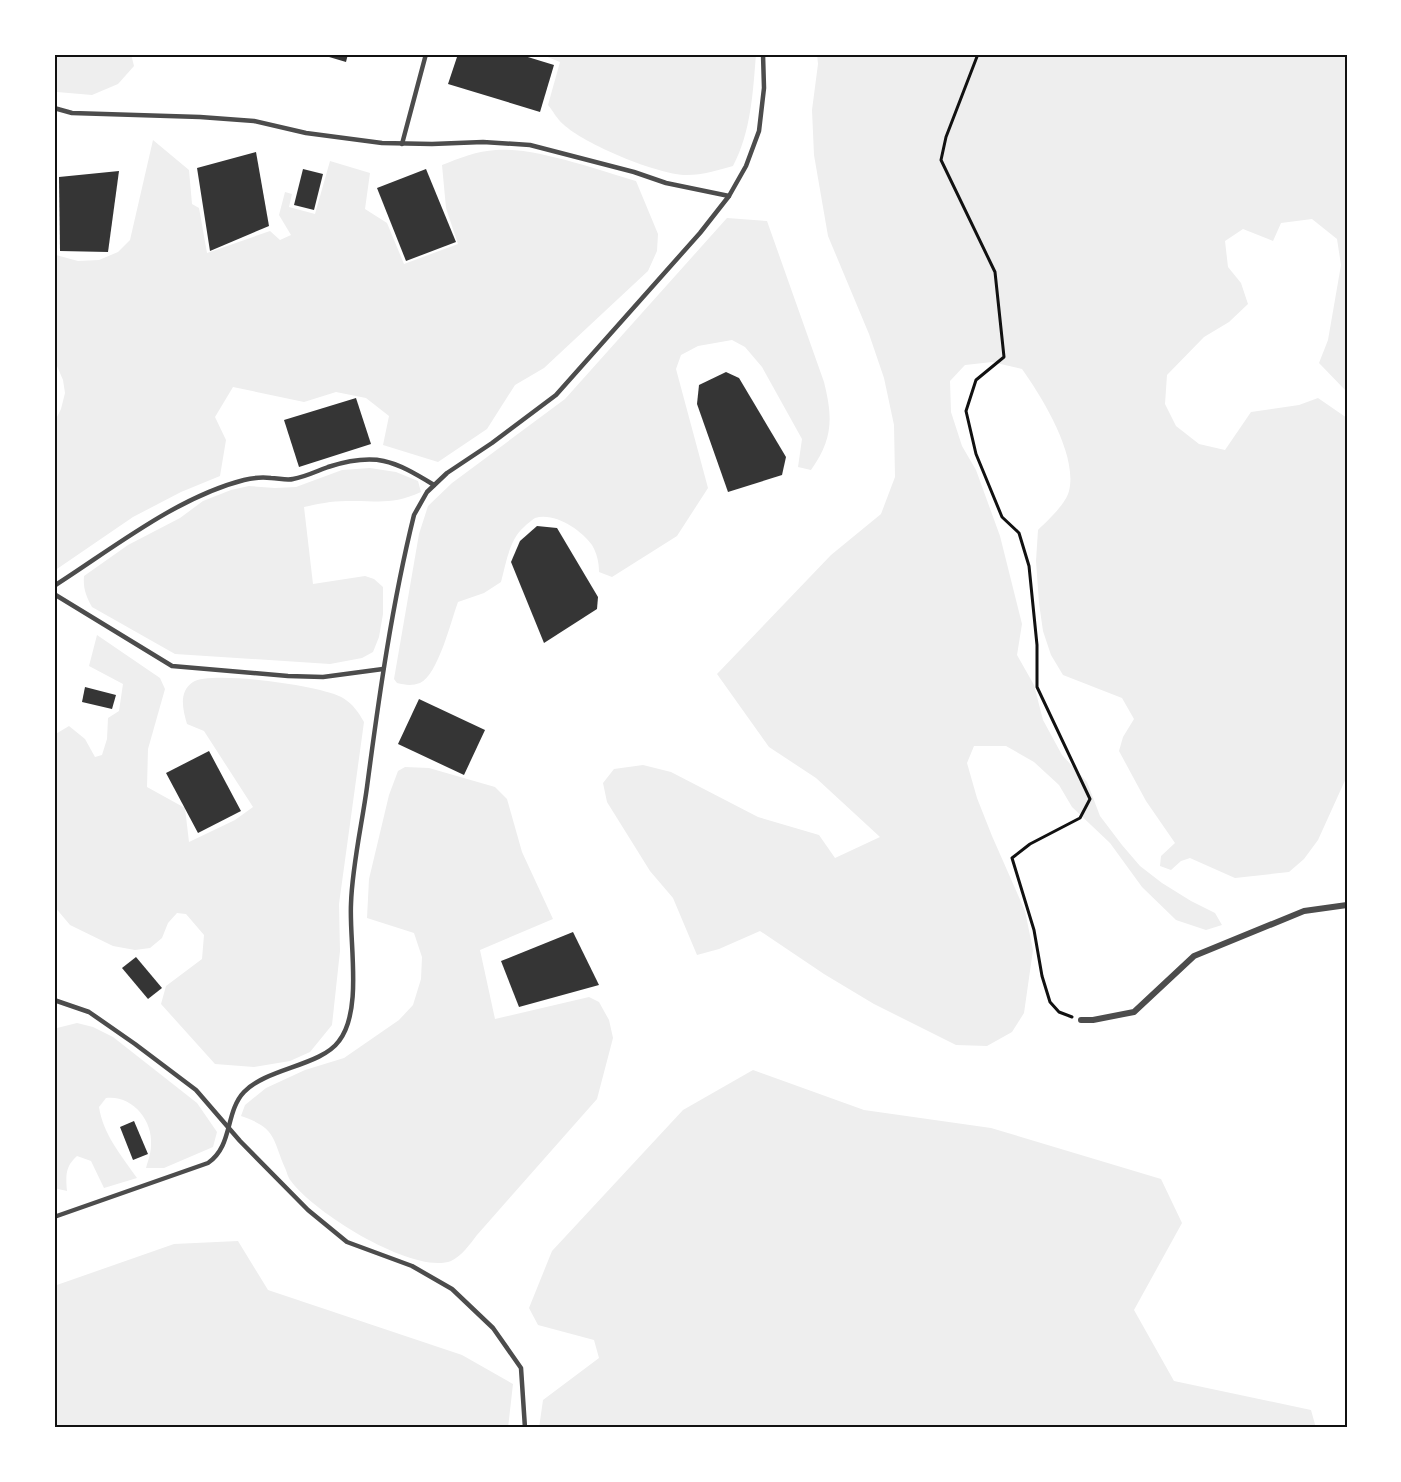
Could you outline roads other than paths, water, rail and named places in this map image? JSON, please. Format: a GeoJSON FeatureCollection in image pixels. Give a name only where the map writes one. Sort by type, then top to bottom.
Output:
{"type":"FeatureCollection","features":[{"type":"Feature","properties":{"kind":"street"},"geometry":{"type":"LineString","coordinates":[[1082,1020],[1134,1012],[1194,956],[1304,911],[1347,905]]}},
{"type":"Feature","properties":{"kind":"lane"},"geometry":{"type":"LineString","coordinates":[[402,144],[426,54]]}},
{"type":"Feature","properties":{"kind":"lane"},"geometry":{"type":"LineString","coordinates":[[54,1217],[208,1163],[217,1157],[230,1130],[236,1106],[244,1092],[262,1079],[324,1054],[339,1042],[351,1016],[353,981],[351,903],[383,669],[414,515],[427,492],[447,473],[556,395],[700,233],[729,196],[746,166],[759,131],[764,88],[763,54]]}},
{"type":"Feature","properties":{"kind":"lane"},"geometry":{"type":"LineString","coordinates":[[54,108],[72,113],[254,121],[333,138],[402,144],[483,142],[530,145],[634,172],[666,183],[729,196]]}},
{"type":"Feature","properties":{"kind":"lane"},"geometry":{"type":"LineString","coordinates":[[54,586],[187,501],[246,479],[268,477],[292,480],[330,466],[378,458],[406,468],[434,485]]}},
{"type":"Feature","properties":{"kind":"lane"},"geometry":{"type":"LineString","coordinates":[[54,594],[172,666],[323,677],[383,669]]}},
{"type":"Feature","properties":{"kind":"lane"},"geometry":{"type":"LineString","coordinates":[[54,1000],[89,1012],[195,1090],[230,1130],[308,1210],[347,1242],[412,1266],[452,1289],[493,1328],[521,1368],[525,1428]]}}]}
